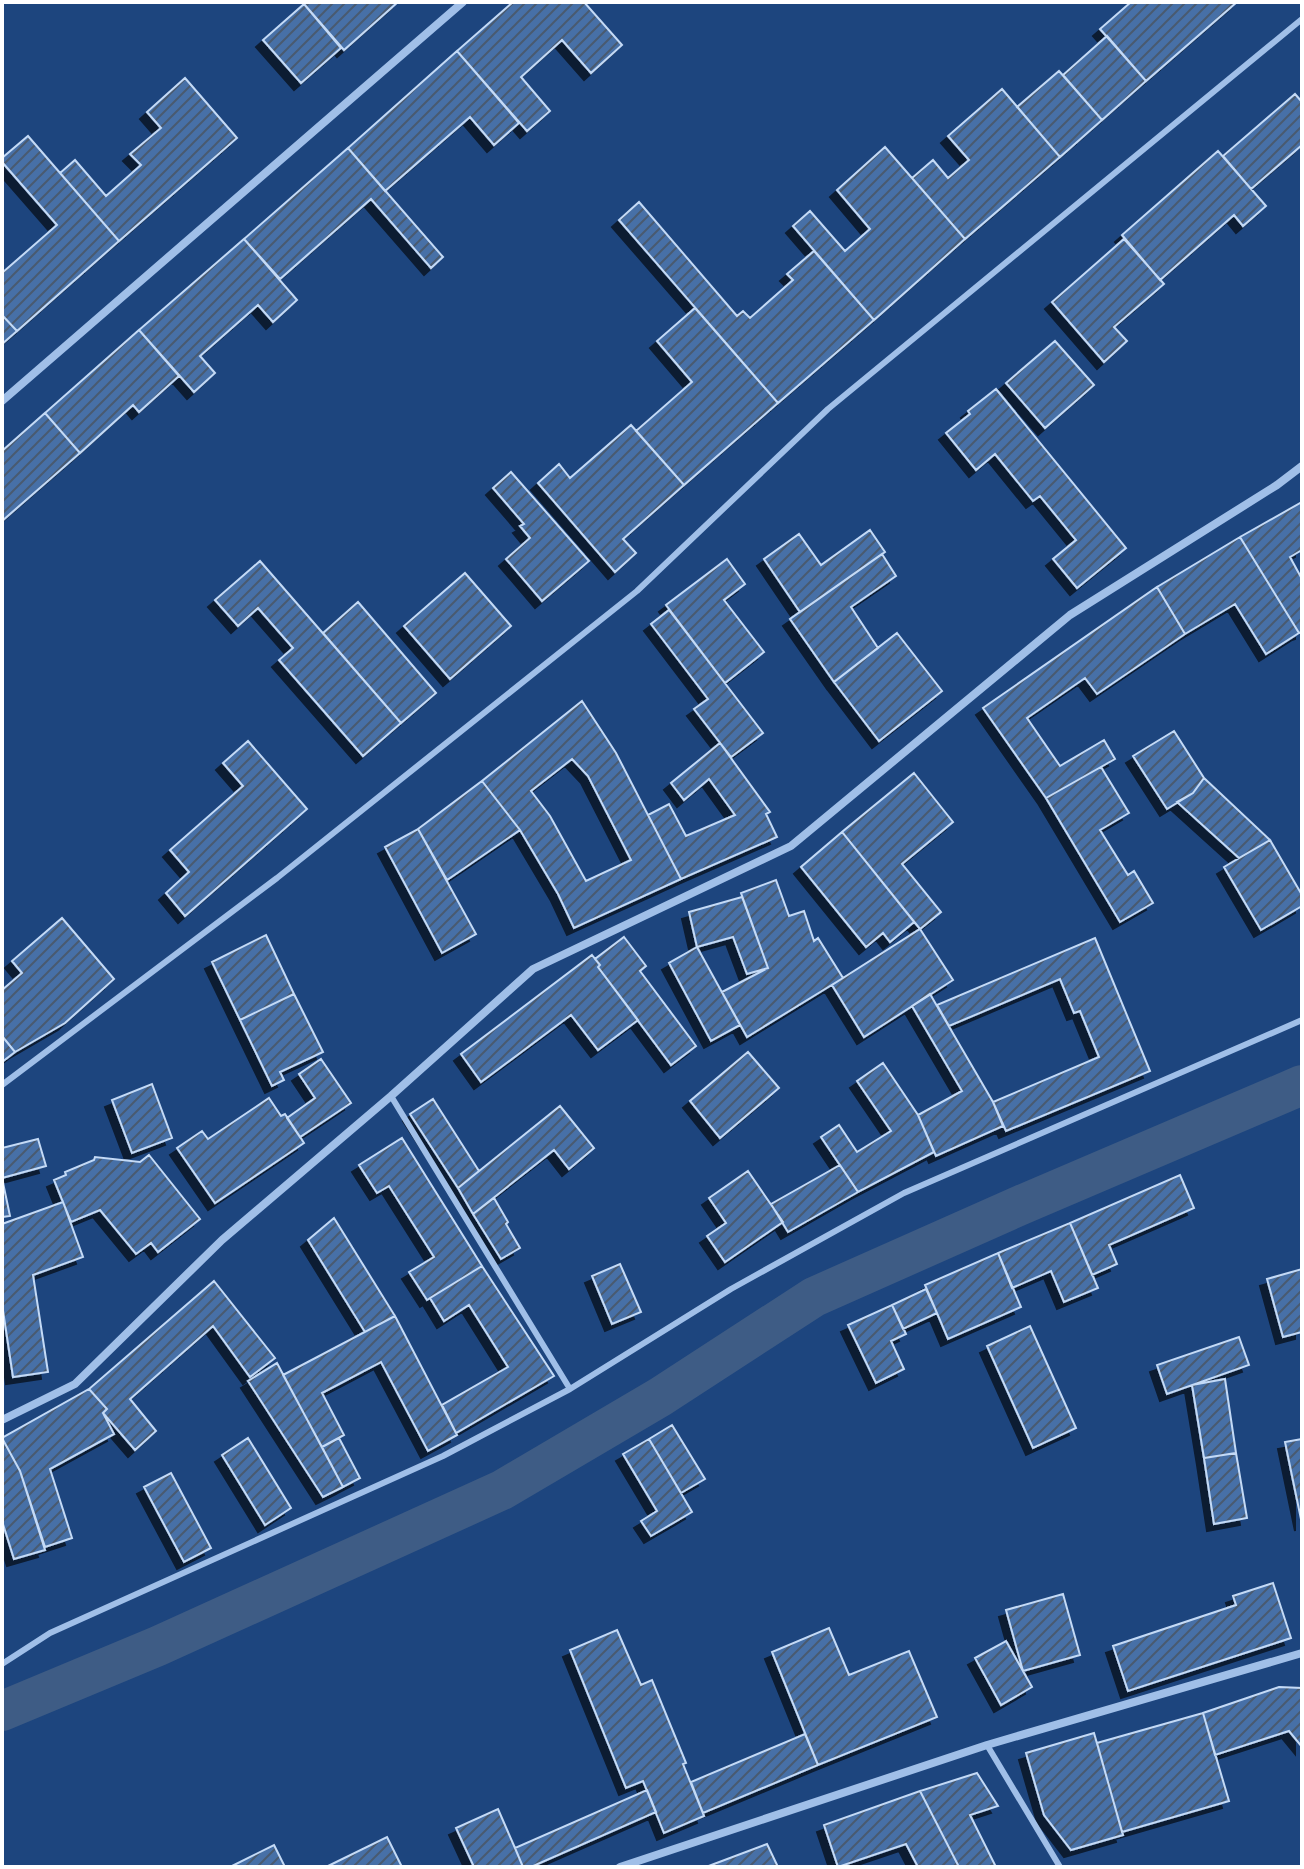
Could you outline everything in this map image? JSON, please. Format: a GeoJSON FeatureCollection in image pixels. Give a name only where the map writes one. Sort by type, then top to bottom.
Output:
{"type":"FeatureCollection","features":[{"type":"Feature","properties":{"kind":"street"},"geometry":{"type":"LineString","coordinates":[[2,401],[463,2]]}},
{"type":"Feature","properties":{"kind":"street"},"geometry":{"type":"LineString","coordinates":[[2,1420],[75,1384],[222,1240],[391,1096],[533,969],[791,846],[1070,615],[1277,485],[1302,466]]}},
{"type":"Feature","properties":{"kind":"street"},"geometry":{"type":"LineString","coordinates":[[620,1867],[987,1745],[1302,1653]]}},
{"type":"Feature","properties":{"kind":"lane"},"geometry":{"type":"LineString","coordinates":[[2,1085],[277,878],[637,591],[828,409],[1302,19]]}},
{"type":"Feature","properties":{"kind":"lane"},"geometry":{"type":"LineString","coordinates":[[2,1664],[50,1633],[443,1456],[570,1389],[731,1289],[904,1193],[1302,1020]]}},
{"type":"Feature","properties":{"kind":"lane"},"geometry":{"type":"LineString","coordinates":[[391,1096],[570,1389]]}},
{"type":"Feature","properties":{"kind":"lane"},"geometry":{"type":"LineString","coordinates":[[987,1745],[1060,1867]]}},
{"type":"Feature","properties":{"kind":"building"},"geometry":{"type":"Polygon","coordinates":[[[398,2],[344,50],[304,4],[398,2]]]}},
{"type":"Feature","properties":{"kind":"building"},"geometry":{"type":"Polygon","coordinates":[[[513,2],[584,2],[622,45],[591,73],[562,40],[521,77],[550,111],[527,131],[457,51],[513,2]]]}},
{"type":"Feature","properties":{"kind":"building"},"geometry":{"type":"Polygon","coordinates":[[[1131,2],[1237,2],[1146,81],[1100,29],[1131,2]]]}},
{"type":"Feature","properties":{"kind":"building"},"geometry":{"type":"Polygon","coordinates":[[[304,4],[341,48],[301,83],[263,40],[304,4]]]}},
{"type":"Feature","properties":{"kind":"building"},"geometry":{"type":"Polygon","coordinates":[[[1107,36],[1146,81],[1102,120],[1063,75],[1107,36]]]}},
{"type":"Feature","properties":{"kind":"building"},"geometry":{"type":"Polygon","coordinates":[[[457,51],[519,123],[494,145],[470,117],[385,191],[348,148],[457,51]]]}},
{"type":"Feature","properties":{"kind":"building"},"geometry":{"type":"Polygon","coordinates":[[[1059,71],[1102,120],[1060,157],[1017,107],[1059,71]]]}},
{"type":"Feature","properties":{"kind":"building"},"geometry":{"type":"Polygon","coordinates":[[[185,78],[237,138],[119,241],[60,173],[75,160],[106,196],[141,165],[130,154],[161,128],[147,112],[185,78]]]}},
{"type":"Feature","properties":{"kind":"building"},"geometry":{"type":"Polygon","coordinates":[[[1002,89],[1060,157],[965,239],[912,178],[933,160],[948,178],[969,160],[948,136],[1002,89]]]}},
{"type":"Feature","properties":{"kind":"building"},"geometry":{"type":"Polygon","coordinates":[[[1295,94],[1302,102],[1302,145],[1251,189],[1223,156],[1295,94]]]}},
{"type":"Feature","properties":{"kind":"building"},"geometry":{"type":"Polygon","coordinates":[[[28,136],[119,241],[17,331],[2,315],[2,273],[57,225],[2,162],[2,158],[28,136]]]}},
{"type":"Feature","properties":{"kind":"building"},"geometry":{"type":"Polygon","coordinates":[[[885,147],[965,239],[874,320],[793,226],[810,211],[845,251],[870,229],[837,190],[885,147]]]}},
{"type":"Feature","properties":{"kind":"building"},"geometry":{"type":"Polygon","coordinates":[[[348,148],[443,257],[431,268],[371,199],[280,279],[244,239],[348,148]]]}},
{"type":"Feature","properties":{"kind":"building"},"geometry":{"type":"Polygon","coordinates":[[[1218,151],[1266,206],[1243,226],[1234,215],[1160,280],[1122,235],[1218,151]]]}},
{"type":"Feature","properties":{"kind":"building"},"geometry":{"type":"Polygon","coordinates":[[[639,202],[737,316],[743,311],[750,318],[793,280],[787,274],[814,251],[874,320],[778,403],[619,220],[639,202]]]}},
{"type":"Feature","properties":{"kind":"building"},"geometry":{"type":"Polygon","coordinates":[[[244,239],[297,300],[273,322],[258,305],[200,356],[215,373],[194,392],[139,330],[244,239]]]}},
{"type":"Feature","properties":{"kind":"building"},"geometry":{"type":"Polygon","coordinates":[[[1124,239],[1164,284],[1114,327],[1127,341],[1104,362],[1052,302],[1124,239]]]}},
{"type":"Feature","properties":{"kind":"building"},"geometry":{"type":"Polygon","coordinates":[[[695,308],[778,403],[684,485],[636,431],[692,382],[657,341],[695,308]]]}},
{"type":"Feature","properties":{"kind":"building"},"geometry":{"type":"Polygon","coordinates":[[[2,315],[17,331],[2,344],[2,315]]]}},
{"type":"Feature","properties":{"kind":"building"},"geometry":{"type":"Polygon","coordinates":[[[139,330],[179,376],[139,412],[133,405],[80,453],[45,413],[139,330]]]}},
{"type":"Feature","properties":{"kind":"building"},"geometry":{"type":"Polygon","coordinates":[[[1055,341],[1094,385],[1045,428],[1006,383],[1055,341]]]}},
{"type":"Feature","properties":{"kind":"building"},"geometry":{"type":"Polygon","coordinates":[[[996,389],[1126,548],[1077,588],[1053,559],[1076,540],[1040,496],[1033,501],[995,454],[976,470],[946,433],[996,389]]]}},
{"type":"Feature","properties":{"kind":"building"},"geometry":{"type":"Polygon","coordinates":[[[45,413],[80,453],[2,521],[2,451],[45,413]]]}},
{"type":"Feature","properties":{"kind":"building"},"geometry":{"type":"Polygon","coordinates":[[[631,425],[684,485],[623,539],[636,553],[615,572],[538,483],[559,464],[570,478],[631,425]]]}},
{"type":"Feature","properties":{"kind":"building"},"geometry":{"type":"Polygon","coordinates":[[[511,472],[589,561],[542,601],[506,559],[530,538],[520,526],[524,524],[493,488],[511,472]]]}},
{"type":"Feature","properties":{"kind":"building"},"geometry":{"type":"Polygon","coordinates":[[[1302,502],[1302,550],[1290,557],[1302,579],[1302,632],[1299,633],[1240,537],[1302,502]]]}},
{"type":"Feature","properties":{"kind":"building"},"geometry":{"type":"Polygon","coordinates":[[[870,530],[885,552],[800,612],[764,559],[799,534],[821,565],[870,530]]]}},
{"type":"Feature","properties":{"kind":"building"},"geometry":{"type":"Polygon","coordinates":[[[1240,537],[1299,633],[1266,654],[1235,604],[1185,634],[1157,587],[1240,537]]]}},
{"type":"Feature","properties":{"kind":"building"},"geometry":{"type":"Polygon","coordinates":[[[882,554],[896,576],[851,607],[878,648],[834,682],[790,619],[882,554]]]}},
{"type":"Feature","properties":{"kind":"building"},"geometry":{"type":"Polygon","coordinates":[[[727,559],[745,584],[724,600],[764,652],[725,683],[666,605],[727,559]]]}},
{"type":"Feature","properties":{"kind":"building"},"geometry":{"type":"Polygon","coordinates":[[[260,561],[401,723],[363,756],[279,660],[293,648],[258,608],[238,626],[215,600],[260,561]]]}},
{"type":"Feature","properties":{"kind":"building"},"geometry":{"type":"Polygon","coordinates":[[[465,573],[511,626],[450,679],[404,626],[465,573]]]}},
{"type":"Feature","properties":{"kind":"building"},"geometry":{"type":"Polygon","coordinates":[[[1157,587],[1185,634],[1097,694],[1085,678],[1027,718],[1060,766],[1104,740],[1115,759],[1046,798],[983,708],[1157,587]]]}},
{"type":"Feature","properties":{"kind":"building"},"geometry":{"type":"Polygon","coordinates":[[[358,602],[436,693],[401,723],[323,633],[358,602]]]}},
{"type":"Feature","properties":{"kind":"building"},"geometry":{"type":"Polygon","coordinates":[[[669,610],[763,733],[731,757],[694,709],[708,699],[651,624],[669,610]]]}},
{"type":"Feature","properties":{"kind":"building"},"geometry":{"type":"Polygon","coordinates":[[[897,633],[942,691],[879,741],[834,682],[897,633]]]}},
{"type":"Feature","properties":{"kind":"building"},"geometry":{"type":"Polygon","coordinates":[[[582,701],[616,753],[681,879],[574,928],[520,830],[482,781],[582,701]],[[572,759],[531,791],[550,816],[586,881],[631,860],[588,776],[572,759]]]}},
{"type":"Feature","properties":{"kind":"building"},"geometry":{"type":"Polygon","coordinates":[[[1174,731],[1204,778],[1193,793],[1167,809],[1133,756],[1174,731]]]}},
{"type":"Feature","properties":{"kind":"building"},"geometry":{"type":"Polygon","coordinates":[[[248,741],[307,809],[185,916],[166,893],[189,872],[170,850],[243,786],[223,763],[248,741]]]}},
{"type":"Feature","properties":{"kind":"building"},"geometry":{"type":"Polygon","coordinates":[[[720,743],[770,812],[766,814],[777,837],[681,879],[648,815],[669,804],[686,836],[735,815],[709,779],[684,800],[671,783],[720,743]]]}},
{"type":"Feature","properties":{"kind":"building"},"geometry":{"type":"Polygon","coordinates":[[[1101,767],[1129,813],[1100,830],[1128,875],[1134,871],[1153,903],[1120,922],[1046,798],[1101,767]]]}},
{"type":"Feature","properties":{"kind":"building"},"geometry":{"type":"Polygon","coordinates":[[[914,773],[953,822],[902,864],[941,912],[920,929],[842,832],[914,773]]]}},
{"type":"Feature","properties":{"kind":"building"},"geometry":{"type":"Polygon","coordinates":[[[1204,778],[1270,840],[1239,858],[1177,802],[1193,793],[1204,778]]]}},
{"type":"Feature","properties":{"kind":"building"},"geometry":{"type":"Polygon","coordinates":[[[482,781],[520,830],[447,880],[418,829],[482,781]]]}},
{"type":"Feature","properties":{"kind":"building"},"geometry":{"type":"Polygon","coordinates":[[[418,829],[476,934],[442,953],[385,847],[418,829]]]}},
{"type":"Feature","properties":{"kind":"building"},"geometry":{"type":"Polygon","coordinates":[[[842,832],[914,922],[890,942],[883,933],[866,947],[801,867],[842,832]]]}},
{"type":"Feature","properties":{"kind":"building"},"geometry":{"type":"Polygon","coordinates":[[[1270,840],[1302,895],[1302,906],[1261,930],[1224,867],[1270,840]]]}},
{"type":"Feature","properties":{"kind":"building"},"geometry":{"type":"Polygon","coordinates":[[[776,880],[789,916],[804,911],[814,941],[818,938],[843,978],[747,1037],[722,992],[768,968],[741,893],[776,880]]]}},
{"type":"Feature","properties":{"kind":"building"},"geometry":{"type":"Polygon","coordinates":[[[742,897],[768,968],[747,974],[733,937],[697,947],[689,912],[742,897]]]}},
{"type":"Feature","properties":{"kind":"building"},"geometry":{"type":"Polygon","coordinates":[[[62,918],[114,979],[65,1023],[15,1052],[2,1036],[2,990],[22,973],[12,961],[62,918]]]}},
{"type":"Feature","properties":{"kind":"building"},"geometry":{"type":"Polygon","coordinates":[[[920,929],[953,980],[864,1037],[832,985],[920,929]]]}},
{"type":"Feature","properties":{"kind":"building"},"geometry":{"type":"Polygon","coordinates":[[[266,935],[294,994],[240,1020],[212,962],[266,935]]]}},
{"type":"Feature","properties":{"kind":"building"},"geometry":{"type":"Polygon","coordinates":[[[624,937],[646,966],[640,971],[696,1046],[671,1065],[595,959],[624,937]]]}},
{"type":"Feature","properties":{"kind":"building"},"geometry":{"type":"Polygon","coordinates":[[[1095,938],[1150,1071],[1006,1131],[993,1102],[1099,1057],[1080,1011],[1074,1013],[1060,979],[949,1026],[937,1005],[1095,938]]]}},
{"type":"Feature","properties":{"kind":"building"},"geometry":{"type":"Polygon","coordinates":[[[697,947],[740,1025],[711,1041],[669,963],[697,947]]]}},
{"type":"Feature","properties":{"kind":"building"},"geometry":{"type":"Polygon","coordinates":[[[592,955],[638,1020],[598,1050],[571,1015],[481,1082],[461,1054],[592,955]]]}},
{"type":"Feature","properties":{"kind":"building"},"geometry":{"type":"Polygon","coordinates":[[[294,994],[323,1052],[280,1072],[284,1080],[272,1086],[240,1020],[294,994]]]}},
{"type":"Feature","properties":{"kind":"building"},"geometry":{"type":"Polygon","coordinates":[[[930,994],[993,1102],[1003,1126],[936,1156],[918,1115],[962,1091],[912,1006],[930,994]]]}},
{"type":"Feature","properties":{"kind":"building"},"geometry":{"type":"Polygon","coordinates":[[[2,1036],[15,1052],[2,1062],[2,1036]]]}},
{"type":"Feature","properties":{"kind":"building"},"geometry":{"type":"Polygon","coordinates":[[[748,1052],[779,1088],[720,1138],[690,1101],[748,1052]]]}},
{"type":"Feature","properties":{"kind":"building"},"geometry":{"type":"Polygon","coordinates":[[[321,1059],[351,1103],[300,1137],[287,1118],[315,1098],[299,1074],[321,1059]]]}},
{"type":"Feature","properties":{"kind":"building"},"geometry":{"type":"Polygon","coordinates":[[[883,1063],[918,1115],[934,1152],[858,1192],[821,1137],[839,1125],[857,1152],[891,1131],[857,1081],[883,1063]]]}},
{"type":"Feature","properties":{"kind":"building"},"geometry":{"type":"Polygon","coordinates":[[[152,1084],[172,1138],[132,1153],[112,1100],[152,1084]]]}},
{"type":"Feature","properties":{"kind":"building"},"geometry":{"type":"Polygon","coordinates":[[[269,1098],[281,1116],[285,1114],[304,1143],[215,1203],[177,1148],[202,1131],[208,1139],[269,1098]]]}},
{"type":"Feature","properties":{"kind":"building"},"geometry":{"type":"Polygon","coordinates":[[[433,1099],[479,1171],[458,1188],[410,1114],[433,1099]]]}},
{"type":"Feature","properties":{"kind":"building"},"geometry":{"type":"Polygon","coordinates":[[[560,1106],[594,1148],[569,1169],[554,1150],[473,1214],[458,1188],[560,1106]]]}},
{"type":"Feature","properties":{"kind":"building"},"geometry":{"type":"Polygon","coordinates":[[[402,1138],[482,1266],[427,1300],[409,1272],[434,1257],[389,1186],[377,1193],[359,1165],[402,1138]]]}},
{"type":"Feature","properties":{"kind":"building"},"geometry":{"type":"Polygon","coordinates":[[[38,1139],[46,1166],[2,1178],[2,1148],[38,1139]]]}},
{"type":"Feature","properties":{"kind":"building"},"geometry":{"type":"Polygon","coordinates":[[[149,1155],[200,1219],[158,1252],[151,1243],[136,1254],[100,1210],[71,1222],[54,1180],[95,1157],[140,1162],[149,1155]]]}},
{"type":"Feature","properties":{"kind":"building"},"geometry":{"type":"Polygon","coordinates":[[[840,1165],[858,1192],[788,1232],[771,1204],[840,1165]]]}},
{"type":"Feature","properties":{"kind":"building"},"geometry":{"type":"Polygon","coordinates":[[[748,1171],[783,1222],[725,1262],[707,1236],[726,1223],[709,1198],[748,1171]]]}},
{"type":"Feature","properties":{"kind":"building"},"geometry":{"type":"Polygon","coordinates":[[[1180,1175],[1194,1208],[1109,1245],[1117,1264],[1092,1275],[1070,1223],[1180,1175]]]}},
{"type":"Feature","properties":{"kind":"building"},"geometry":{"type":"Polygon","coordinates":[[[2,1178],[10,1216],[2,1217],[2,1178]]]}},
{"type":"Feature","properties":{"kind":"building"},"geometry":{"type":"Polygon","coordinates":[[[494,1198],[520,1248],[501,1259],[473,1214],[494,1198]]]}},
{"type":"Feature","properties":{"kind":"building"},"geometry":{"type":"Polygon","coordinates":[[[63,1202],[83,1257],[33,1275],[48,1372],[13,1377],[2,1304],[2,1224],[63,1202]]]}},
{"type":"Feature","properties":{"kind":"building"},"geometry":{"type":"Polygon","coordinates":[[[334,1218],[395,1316],[365,1332],[308,1240],[334,1218]]]}},
{"type":"Feature","properties":{"kind":"building"},"geometry":{"type":"Polygon","coordinates":[[[1070,1223],[1098,1288],[1064,1302],[1051,1271],[1012,1288],[998,1253],[1070,1223]]]}},
{"type":"Feature","properties":{"kind":"building"},"geometry":{"type":"Polygon","coordinates":[[[998,1253],[1021,1307],[948,1339],[925,1285],[998,1253]]]}},
{"type":"Feature","properties":{"kind":"building"},"geometry":{"type":"Polygon","coordinates":[[[620,1264],[641,1312],[612,1324],[592,1276],[620,1264]]]}},
{"type":"Feature","properties":{"kind":"building"},"geometry":{"type":"Polygon","coordinates":[[[482,1266],[554,1376],[456,1433],[442,1405],[508,1367],[469,1305],[444,1321],[430,1298],[482,1266]]]}},
{"type":"Feature","properties":{"kind":"building"},"geometry":{"type":"Polygon","coordinates":[[[1302,1269],[1302,1332],[1283,1337],[1267,1279],[1302,1269]]]}},
{"type":"Feature","properties":{"kind":"building"},"geometry":{"type":"Polygon","coordinates":[[[214,1281],[275,1358],[250,1377],[213,1326],[130,1399],[156,1431],[135,1450],[103,1413],[107,1409],[89,1389],[214,1281]]]}},
{"type":"Feature","properties":{"kind":"building"},"geometry":{"type":"Polygon","coordinates":[[[926,1289],[937,1313],[903,1329],[892,1305],[926,1289]]]}},
{"type":"Feature","properties":{"kind":"building"},"geometry":{"type":"Polygon","coordinates":[[[892,1305],[906,1334],[891,1341],[904,1369],[876,1383],[848,1325],[892,1305]]]}},
{"type":"Feature","properties":{"kind":"building"},"geometry":{"type":"Polygon","coordinates":[[[395,1316],[457,1435],[428,1451],[381,1362],[322,1393],[344,1435],[322,1447],[283,1375],[395,1316]]]}},
{"type":"Feature","properties":{"kind":"building"},"geometry":{"type":"Polygon","coordinates":[[[1030,1326],[1076,1428],[1033,1448],[987,1346],[1030,1326]]]}},
{"type":"Feature","properties":{"kind":"building"},"geometry":{"type":"Polygon","coordinates":[[[1239,1337],[1249,1365],[1167,1394],[1157,1365],[1239,1337]]]}},
{"type":"Feature","properties":{"kind":"building"},"geometry":{"type":"Polygon","coordinates":[[[277,1363],[343,1487],[323,1497],[248,1381],[277,1363]]]}},
{"type":"Feature","properties":{"kind":"building"},"geometry":{"type":"Polygon","coordinates":[[[1225,1379],[1236,1453],[1204,1458],[1192,1385],[1225,1379]]]}},
{"type":"Feature","properties":{"kind":"building"},"geometry":{"type":"Polygon","coordinates":[[[89,1389],[107,1409],[103,1413],[114,1434],[50,1469],[72,1538],[45,1547],[20,1471],[2,1438],[89,1389]]]}},
{"type":"Feature","properties":{"kind":"building"},"geometry":{"type":"Polygon","coordinates":[[[672,1425],[705,1479],[681,1493],[649,1439],[672,1425]]]}},
{"type":"Feature","properties":{"kind":"building"},"geometry":{"type":"Polygon","coordinates":[[[2,1438],[20,1471],[45,1550],[14,1559],[2,1521],[2,1438]]]}},
{"type":"Feature","properties":{"kind":"building"},"geometry":{"type":"Polygon","coordinates":[[[248,1438],[291,1508],[265,1525],[222,1455],[248,1438]]]}},
{"type":"Feature","properties":{"kind":"building"},"geometry":{"type":"Polygon","coordinates":[[[339,1438],[360,1478],[343,1487],[322,1447],[339,1438]]]}},
{"type":"Feature","properties":{"kind":"building"},"geometry":{"type":"Polygon","coordinates":[[[649,1439],[692,1512],[651,1536],[641,1521],[657,1511],[623,1454],[649,1439]]]}},
{"type":"Feature","properties":{"kind":"building"},"geometry":{"type":"Polygon","coordinates":[[[1302,1439],[1302,1524],[1285,1442],[1302,1439]]]}},
{"type":"Feature","properties":{"kind":"building"},"geometry":{"type":"Polygon","coordinates":[[[1236,1453],[1247,1518],[1214,1524],[1204,1458],[1236,1453]]]}},
{"type":"Feature","properties":{"kind":"building"},"geometry":{"type":"Polygon","coordinates":[[[171,1473],[211,1548],[184,1562],[144,1487],[171,1473]]]}},
{"type":"Feature","properties":{"kind":"building"},"geometry":{"type":"Polygon","coordinates":[[[1273,1583],[1291,1638],[1128,1691],[1113,1646],[1236,1605],[1233,1596],[1273,1583]]]}},
{"type":"Feature","properties":{"kind":"building"},"geometry":{"type":"Polygon","coordinates":[[[1063,1594],[1080,1655],[1023,1671],[1006,1610],[1063,1594]]]}},
{"type":"Feature","properties":{"kind":"building"},"geometry":{"type":"Polygon","coordinates":[[[829,1628],[849,1675],[909,1651],[937,1717],[818,1765],[772,1652],[829,1628]]]}},
{"type":"Feature","properties":{"kind":"building"},"geometry":{"type":"Polygon","coordinates":[[[617,1630],[641,1685],[652,1680],[704,1816],[664,1833],[643,1781],[626,1788],[570,1650],[617,1630]]]}},
{"type":"Feature","properties":{"kind":"building"},"geometry":{"type":"Polygon","coordinates":[[[1006,1641],[1032,1687],[1001,1705],[975,1658],[1006,1641]]]}},
{"type":"Feature","properties":{"kind":"building"},"geometry":{"type":"Polygon","coordinates":[[[1279,1687],[1302,1688],[1302,1747],[1289,1731],[1215,1755],[1203,1713],[1279,1687]]]}},
{"type":"Feature","properties":{"kind":"building"},"geometry":{"type":"Polygon","coordinates":[[[1203,1713],[1229,1801],[1122,1832],[1097,1743],[1203,1713]]]}},
{"type":"Feature","properties":{"kind":"building"},"geometry":{"type":"Polygon","coordinates":[[[1094,1733],[1123,1835],[1071,1850],[1044,1815],[1026,1753],[1094,1733]]]}},
{"type":"Feature","properties":{"kind":"building"},"geometry":{"type":"Polygon","coordinates":[[[805,1734],[818,1765],[703,1813],[691,1782],[805,1734]]]}},
{"type":"Feature","properties":{"kind":"building"},"geometry":{"type":"Polygon","coordinates":[[[977,1773],[998,1806],[970,1815],[996,1867],[959,1867],[920,1791],[977,1773]]]}},
{"type":"Feature","properties":{"kind":"building"},"geometry":{"type":"Polygon","coordinates":[[[647,1790],[656,1812],[531,1867],[523,1867],[515,1848],[647,1790]]]}},
{"type":"Feature","properties":{"kind":"building"},"geometry":{"type":"Polygon","coordinates":[[[920,1791],[959,1867],[918,1867],[906,1844],[838,1867],[824,1825],[920,1791]]]}},
{"type":"Feature","properties":{"kind":"building"},"geometry":{"type":"Polygon","coordinates":[[[498,1809],[523,1867],[474,1867],[456,1828],[498,1809]]]}},
{"type":"Feature","properties":{"kind":"building"},"geometry":{"type":"Polygon","coordinates":[[[387,1837],[402,1867],[326,1867],[387,1837]]]}},
{"type":"Feature","properties":{"kind":"building"},"geometry":{"type":"Polygon","coordinates":[[[767,1844],[778,1867],[706,1867],[767,1844]]]}},
{"type":"Feature","properties":{"kind":"building"},"geometry":{"type":"Polygon","coordinates":[[[274,1845],[285,1867],[230,1867],[274,1845]]]}},
{"type":"Feature","properties":{"kind":"waterway"},"geometry":{"type":"LineString","coordinates":[[2,1711],[158,1646],[502,1490],[660,1397],[814,1297],[1302,1085]]}}]}
